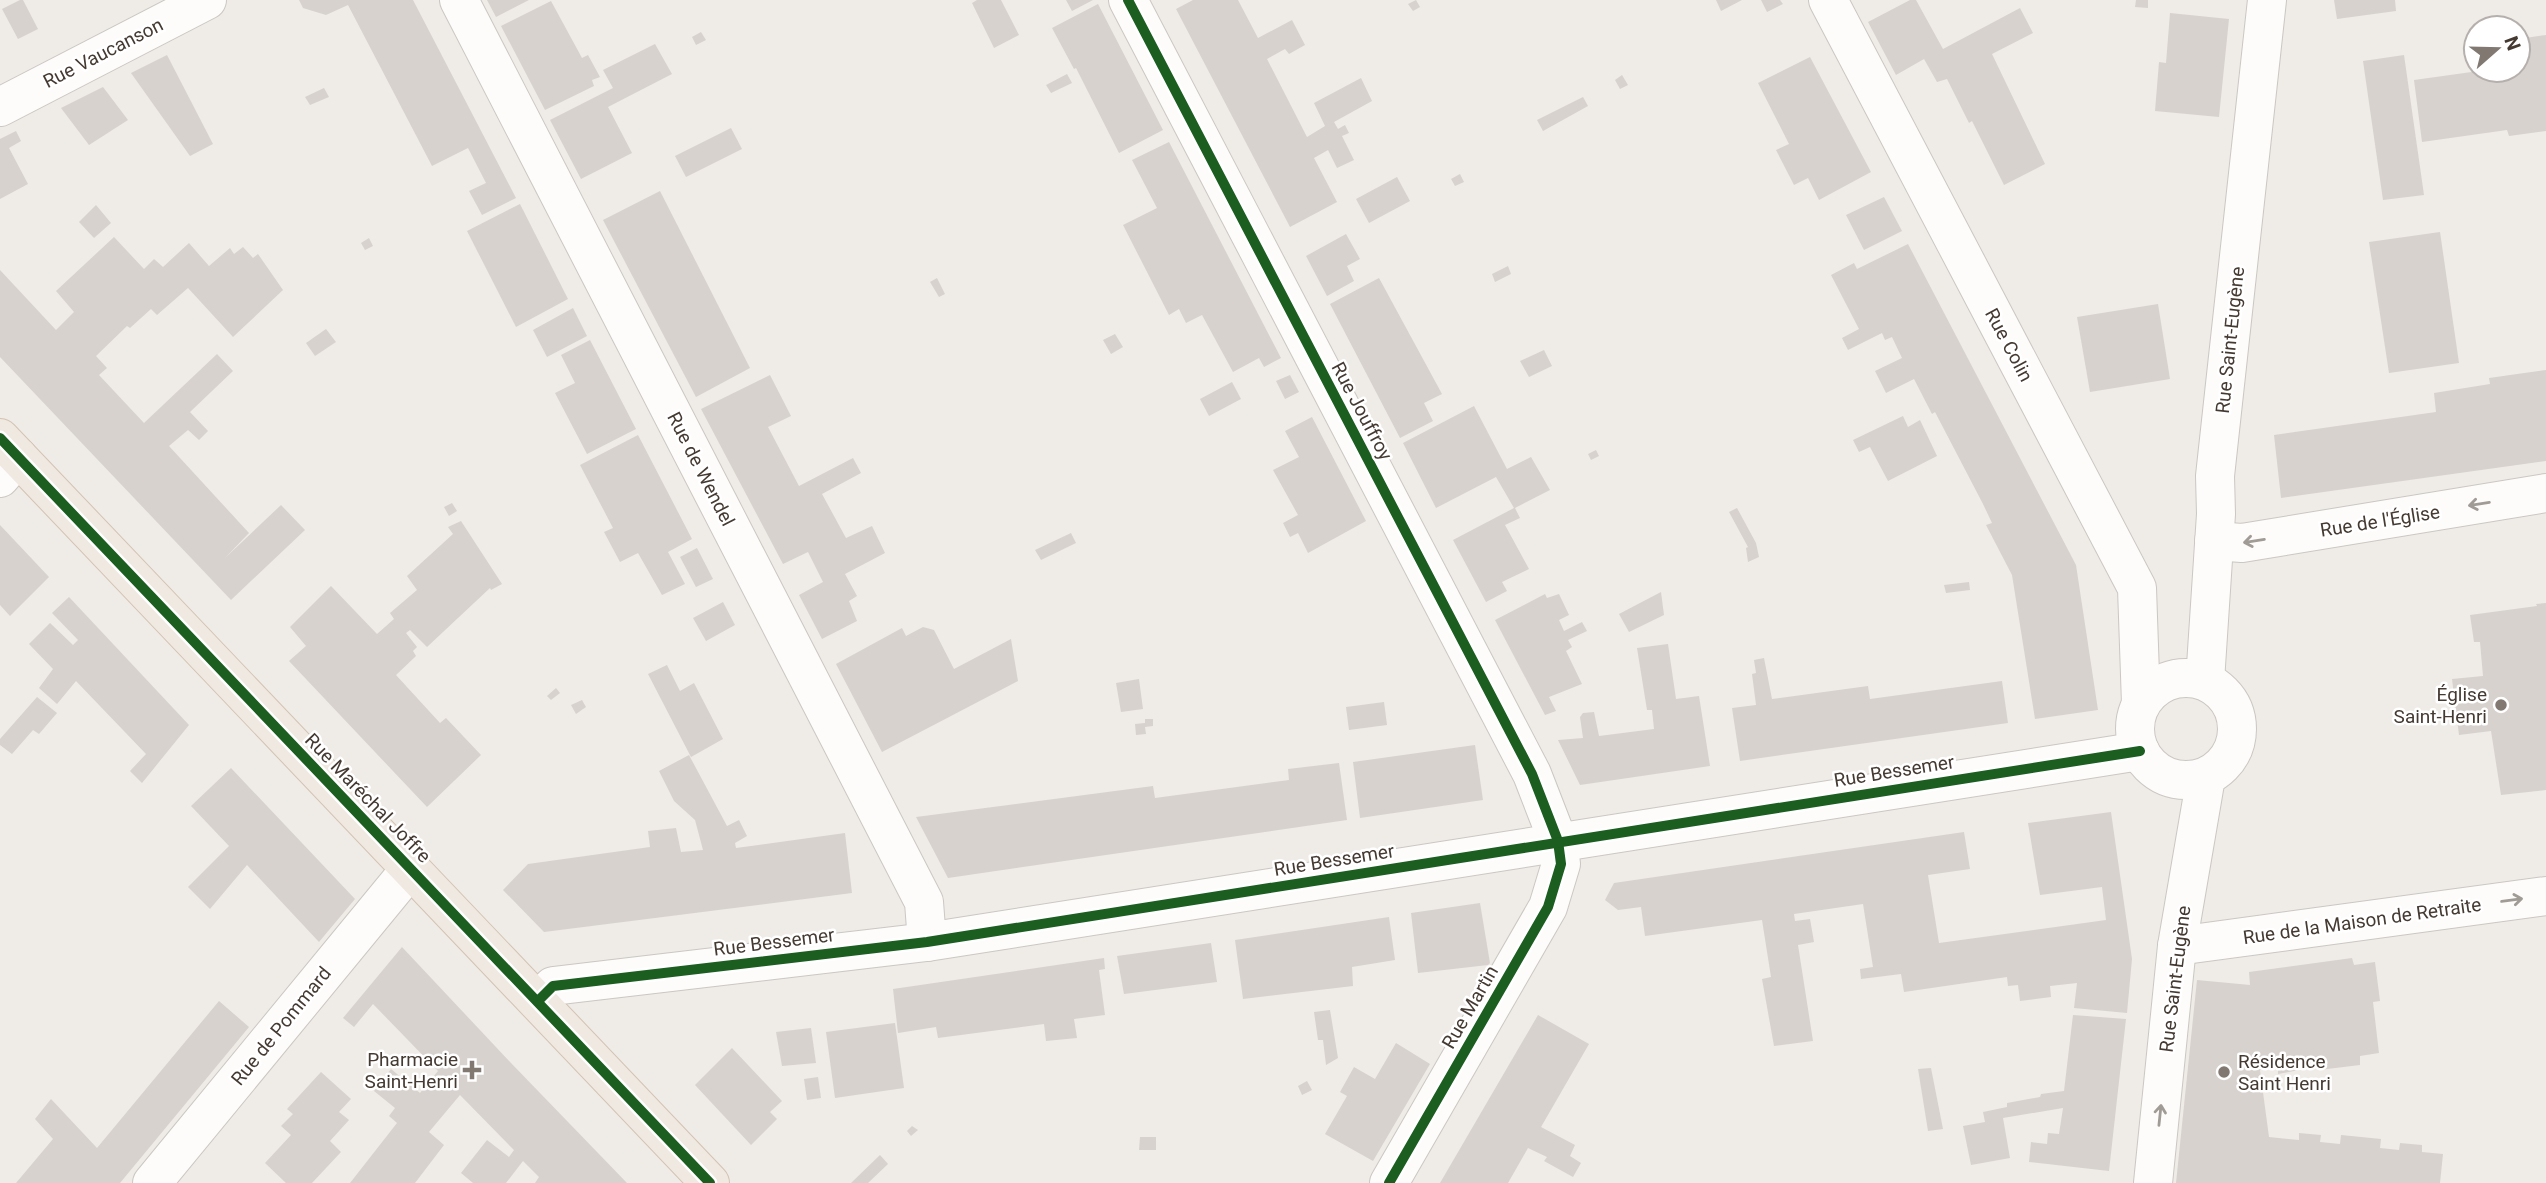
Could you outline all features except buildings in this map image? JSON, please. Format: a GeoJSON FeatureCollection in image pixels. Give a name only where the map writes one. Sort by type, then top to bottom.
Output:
{"type":"FeatureCollection","features":[{"type":"Feature","properties":{"kind":"main road","name":"Rue Maréchal Joffre"},"geometry":{"type":"LineString","coordinates":[[6,458],[411,868],[710,1183]]}},
{"type":"Feature","properties":{"kind":"street","name":"Rue Vaucanson"},"geometry":{"type":"LineString","coordinates":[[0,107],[207,0]]}},
{"type":"Feature","properties":{"kind":"street","name":"Rue de Wendel"},"geometry":{"type":"LineString","coordinates":[[459,0],[924,902],[927,942]]}},
{"type":"Feature","properties":{"kind":"street","name":"Rue Jouffroy"},"geometry":{"type":"LineString","coordinates":[[1128,0],[1532,774],[1558,841]]}},
{"type":"Feature","properties":{"kind":"street","name":"Rue Colin"},"geometry":{"type":"LineString","coordinates":[[1828,0],[2137,588],[2141,704]]}},
{"type":"Feature","properties":{"kind":"street","name":"Rue Saint-Eugène"},"geometry":{"type":"LineString","coordinates":[[2205,681],[2216,476],[2267,0]]}},
{"type":"Feature","properties":{"kind":"street","name":"Rue de l'Église"},"geometry":{"type":"LineString","coordinates":[[2214,541],[2242,543],[2546,494]]}},
{"type":"Feature","properties":{"kind":"street"},"geometry":{"type":"LineString","coordinates":[[2188,678],[2205,681],[2222,692],[2232,707],[2238,724],[2238,736],[2232,753],[2221,767],[2206,777],[2182,781],[2165,776],[2150,766],[2136,739],[2136,721],[2141,704],[2153,690],[2169,680],[2188,678]]}},
{"type":"Feature","properties":{"kind":"street","name":"Rue Bessemer"},"geometry":{"type":"LineString","coordinates":[[538,1001],[553,986],[927,942],[2140,751]]}},
{"type":"Feature","properties":{"kind":"street","name":"Rue Saint-Eugène"},"geometry":{"type":"LineString","coordinates":[[2153,1183],[2177,946],[2206,777]]}},
{"type":"Feature","properties":{"kind":"street","name":"Rue Martin"},"geometry":{"type":"LineString","coordinates":[[1389,1183],[1548,907],[1561,864],[1558,841]]}},
{"type":"Feature","properties":{"kind":"street","name":"Rue de Pommard"},"geometry":{"type":"LineString","coordinates":[[152,1183],[411,868]]}},
{"type":"Feature","properties":{"kind":"street","name":"Rue de la Maison de Retraite"},"geometry":{"type":"LineString","coordinates":[[2177,946],[2546,895]]}},
{"type":"Feature","properties":{"kind":"cycle path"},"geometry":{"type":"LineString","coordinates":[[1128,0],[1532,774],[1558,841],[1561,864],[1548,907],[1389,1183]]}},
{"type":"Feature","properties":{"kind":"cycle path"},"geometry":{"type":"LineString","coordinates":[[0,438],[710,1183]]}},
{"type":"Feature","properties":{"kind":"cycle path"},"geometry":{"type":"LineString","coordinates":[[538,1001],[553,986],[927,942],[2140,751]]}},
{"type":"Feature","properties":{"kind":"place","name":"Église Saint-Henri"},"geometry":{"type":"Point","coordinates":[2501,705]}},
{"type":"Feature","properties":{"kind":"place","name":"Pharmacie Saint-Henri"},"geometry":{"type":"Point","coordinates":[472,1070]}},
{"type":"Feature","properties":{"kind":"place","name":"Résidence Saint Henri"},"geometry":{"type":"Point","coordinates":[2224,1072]}}]}
